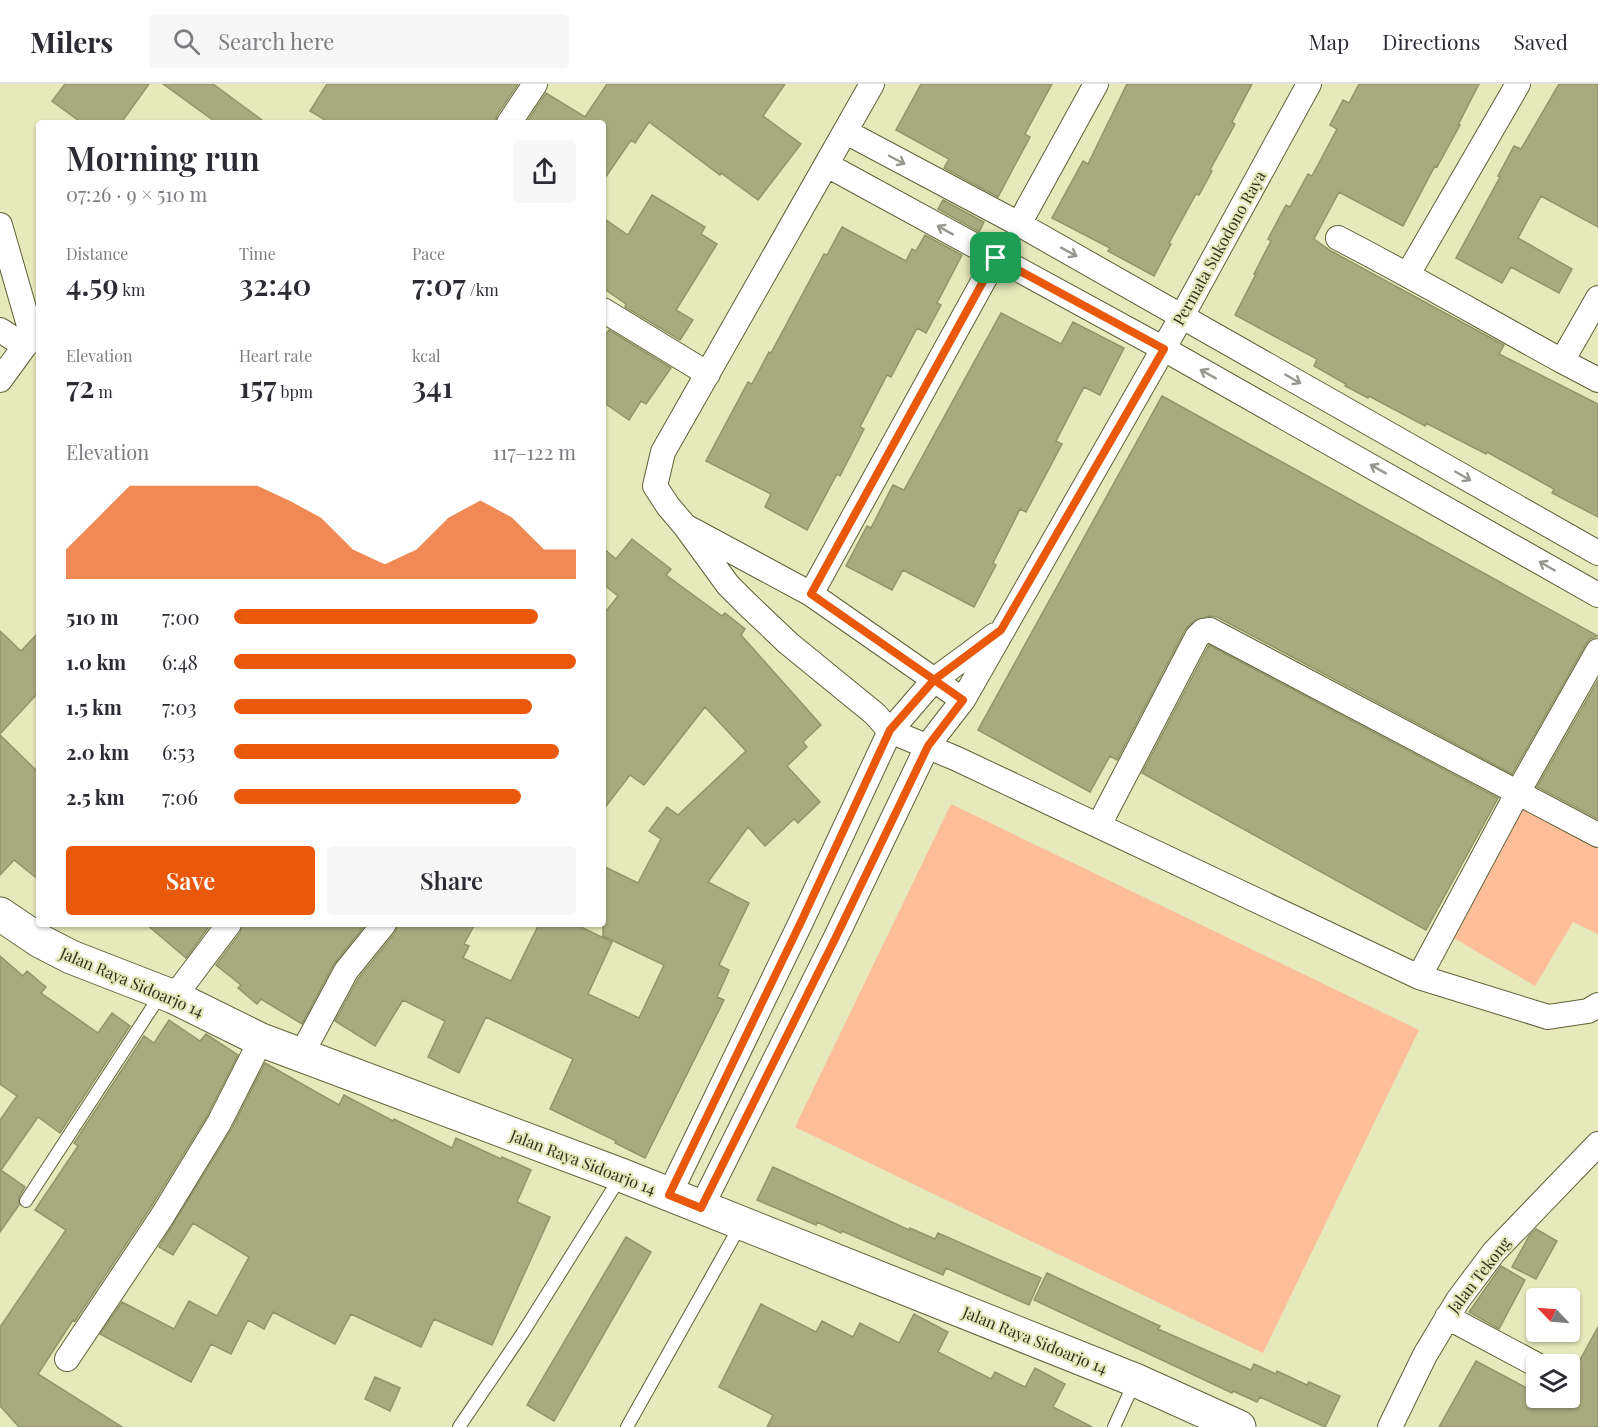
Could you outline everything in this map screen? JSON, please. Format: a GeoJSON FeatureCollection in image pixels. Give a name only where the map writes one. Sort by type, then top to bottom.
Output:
{"type":"FeatureCollection","features":[{"type":"Feature","properties":{"kind":"main road","name":"Jalan Raya Sidoarjo 14"},"geometry":{"type":"LineString","coordinates":[[0,914],[40,941],[71,957],[167,995],[261,1040],[621,1176],[1136,1380],[1239,1427]]}},
{"type":"Feature","properties":{"kind":"street"},"geometry":{"type":"LineString","coordinates":[[511,120],[535,84]]}},
{"type":"Feature","properties":{"kind":"street"},"geometry":{"type":"LineString","coordinates":[[873,84],[663,452],[655,486],[728,585],[796,649],[875,714],[890,730],[1099,825],[1419,977],[1548,1017],[1588,1011],[1598,1005]]}},
{"type":"Feature","properties":{"kind":"street"},"geometry":{"type":"LineString","coordinates":[[1019,224],[1096,84]]}},
{"type":"Feature","properties":{"kind":"street","name":"Permata Sukodono Raya"},"geometry":{"type":"LineString","coordinates":[[701,1208],[928,746],[963,700],[1001,630],[1164,349],[1309,84]]}},
{"type":"Feature","properties":{"kind":"street"},"geometry":{"type":"LineString","coordinates":[[1408,274],[1518,84]]}},
{"type":"Feature","properties":{"kind":"street"},"geometry":{"type":"LineString","coordinates":[[846,132],[1019,224],[1598,553]]}},
{"type":"Feature","properties":{"kind":"street"},"geometry":{"type":"LineString","coordinates":[[827,165],[1164,349],[1598,595]]}},
{"type":"Feature","properties":{"kind":"street"},"geometry":{"type":"LineString","coordinates":[[0,225],[32,341]]}},
{"type":"Feature","properties":{"kind":"street"},"geometry":{"type":"LineString","coordinates":[[1338,238],[1408,274],[1598,380]]}},
{"type":"Feature","properties":{"kind":"street"},"geometry":{"type":"LineString","coordinates":[[811,594],[996,258]]}},
{"type":"Feature","properties":{"kind":"street"},"geometry":{"type":"LineString","coordinates":[[1562,361],[1598,298]]}},
{"type":"Feature","properties":{"kind":"street"},"geometry":{"type":"LineString","coordinates":[[606,312],[708,374]]}},
{"type":"Feature","properties":{"kind":"street"},"geometry":{"type":"LineString","coordinates":[[0,330],[32,341]]}},
{"type":"Feature","properties":{"kind":"street"},"geometry":{"type":"LineString","coordinates":[[0,380],[32,341]]}},
{"type":"Feature","properties":{"kind":"street"},"geometry":{"type":"LineString","coordinates":[[685,526],[811,594],[963,700]]}},
{"type":"Feature","properties":{"kind":"street","name":"Permata Sukodono Raya"},"geometry":{"type":"LineString","coordinates":[[669,1195],[801,922],[890,730],[934,680],[1001,630]]}},
{"type":"Feature","properties":{"kind":"street"},"geometry":{"type":"LineString","coordinates":[[1099,825],[1197,637],[1203,631],[1210,630],[1598,836]]}},
{"type":"Feature","properties":{"kind":"street"},"geometry":{"type":"LineString","coordinates":[[1419,977],[1518,792],[1598,651]]}},
{"type":"Feature","properties":{"kind":"street"},"geometry":{"type":"LineString","coordinates":[[801,922],[835,939]]}},
{"type":"Feature","properties":{"kind":"street"},"geometry":{"type":"LineString","coordinates":[[167,995],[225,927]]}},
{"type":"Feature","properties":{"kind":"street"},"geometry":{"type":"LineString","coordinates":[[301,1055],[346,971],[382,927]]}},
{"type":"Feature","properties":{"kind":"street"},"geometry":{"type":"LineString","coordinates":[[67,1359],[161,1218],[219,1123],[261,1040]]}},
{"type":"Feature","properties":{"kind":"street","name":"Jalan Tekong"},"geometry":{"type":"LineString","coordinates":[[1390,1427],[1425,1355],[1447,1317],[1494,1252],[1598,1144]]}},
{"type":"Feature","properties":{"kind":"street"},"geometry":{"type":"LineString","coordinates":[[1447,1317],[1526,1359]]}},
{"type":"Feature","properties":{"kind":"lane"},"geometry":{"type":"LineString","coordinates":[[26,1201],[167,995]]}},
{"type":"Feature","properties":{"kind":"lane"},"geometry":{"type":"LineString","coordinates":[[459,1427],[522,1334],[621,1176]]}},
{"type":"Feature","properties":{"kind":"lane"},"geometry":{"type":"LineString","coordinates":[[627,1427],[741,1224]]}},
{"type":"Feature","properties":{"kind":"lane"},"geometry":{"type":"LineString","coordinates":[[1114,1427],[1136,1380]]}},
{"type":"Feature","properties":{"kind":"shaded area"},"geometry":{"type":"Polygon","coordinates":[[[951,804],[1419,1030],[1263,1353],[795,1127],[951,804]]]}},
{"type":"Feature","properties":{"kind":"shaded area"},"geometry":{"type":"Polygon","coordinates":[[[1524,804],[1598,845],[1598,934],[1573,922],[1535,986],[1449,935],[1524,804]]]}},
{"type":"Feature","properties":{"kind":"building"},"geometry":{"type":"Polygon","coordinates":[[[65,84],[149,84],[123,120],[78,120],[52,101],[65,84]]]}},
{"type":"Feature","properties":{"kind":"building"},"geometry":{"type":"Polygon","coordinates":[[[163,84],[213,84],[262,120],[213,120],[163,84]]]}},
{"type":"Feature","properties":{"kind":"building"},"geometry":{"type":"Polygon","coordinates":[[[327,84],[518,84],[496,120],[325,120],[310,111],[327,84]]]}},
{"type":"Feature","properties":{"kind":"building"},"geometry":{"type":"Polygon","coordinates":[[[607,84],[785,84],[763,116],[801,144],[758,200],[649,122],[635,143],[631,140],[606,177],[606,120],[528,120],[546,93],[585,117],[607,84]]]}},
{"type":"Feature","properties":{"kind":"building"},"geometry":{"type":"Polygon","coordinates":[[[921,84],[1052,84],[1025,134],[1030,137],[998,197],[944,168],[949,159],[896,130],[921,84]]]}},
{"type":"Feature","properties":{"kind":"building"},"geometry":{"type":"Polygon","coordinates":[[[1127,84],[1252,84],[1232,122],[1235,124],[1210,170],[1212,171],[1199,195],[1196,194],[1154,276],[1108,251],[1110,248],[1052,218],[1083,161],[1088,164],[1127,84]]]}},
{"type":"Feature","properties":{"kind":"building"},"geometry":{"type":"Polygon","coordinates":[[[1359,84],[1479,84],[1458,125],[1460,125],[1403,226],[1339,192],[1314,239],[1331,251],[1504,345],[1499,354],[1598,404],[1598,517],[1552,493],[1554,489],[1487,452],[1486,454],[1426,423],[1425,426],[1345,386],[1346,384],[1314,366],[1317,359],[1235,315],[1271,241],[1268,239],[1286,205],[1290,207],[1308,174],[1312,176],[1337,129],[1330,125],[1343,100],[1349,103],[1359,84]]]}},
{"type":"Feature","properties":{"kind":"building"},"geometry":{"type":"Polygon","coordinates":[[[1559,84],[1598,84],[1598,227],[1541,196],[1518,238],[1572,269],[1559,293],[1511,267],[1502,283],[1456,258],[1500,177],[1498,176],[1514,146],[1521,149],[1559,84]]]}},
{"type":"Feature","properties":{"kind":"building"},"geometry":{"type":"Polygon","coordinates":[[[652,195],[705,227],[701,234],[717,244],[676,310],[693,320],[680,340],[625,307],[626,304],[606,290],[606,220],[628,235],[652,195]]]}},
{"type":"Feature","properties":{"kind":"building"},"geometry":{"type":"Polygon","coordinates":[[[943,200],[984,222],[979,232],[938,209],[943,200]]]}},
{"type":"Feature","properties":{"kind":"building"},"geometry":{"type":"Polygon","coordinates":[[[842,227],[906,261],[912,249],[916,251],[925,235],[962,255],[937,303],[941,305],[926,333],[917,328],[891,377],[887,375],[860,427],[864,429],[840,476],[837,474],[807,530],[765,507],[771,494],[706,461],[748,382],[752,384],[769,352],[771,353],[824,254],[827,255],[842,227]]]}},
{"type":"Feature","properties":{"kind":"building"},"geometry":{"type":"Polygon","coordinates":[[[1001,313],[1061,344],[1073,322],[1124,348],[1100,395],[1084,387],[1056,441],[1062,444],[1026,512],[1020,509],[993,563],[996,565],[974,607],[903,570],[892,590],[846,566],[867,526],[871,528],[893,485],[904,490],[1001,313]]]}},
{"type":"Feature","properties":{"kind":"building"},"geometry":{"type":"Polygon","coordinates":[[[609,330],[671,368],[646,404],[641,401],[629,420],[606,404],[606,334],[609,330]]]}},
{"type":"Feature","properties":{"kind":"building"},"geometry":{"type":"Polygon","coordinates":[[[1162,396],[1598,636],[1590,639],[1586,644],[1512,774],[1217,617],[1209,616],[1194,621],[1185,630],[1117,760],[1110,756],[1090,792],[978,730],[1162,396]]]}},
{"type":"Feature","properties":{"kind":"building"},"geometry":{"type":"Polygon","coordinates":[[[632,539],[671,569],[666,575],[722,616],[725,613],[745,629],[741,635],[821,725],[803,742],[807,747],[787,766],[820,802],[798,823],[794,819],[765,846],[748,827],[708,882],[749,903],[719,965],[729,970],[717,997],[724,1000],[645,1158],[615,1143],[616,1141],[550,1109],[573,1059],[486,1017],[459,1073],[428,1057],[445,1021],[403,1000],[375,1046],[335,1021],[358,979],[395,933],[397,927],[473,927],[464,944],[469,946],[463,958],[511,981],[538,927],[581,927],[612,942],[588,994],[639,1018],[664,965],[603,936],[603,927],[606,927],[606,867],[638,883],[661,839],[649,831],[667,807],[678,815],[746,751],[705,707],[644,785],[630,775],[606,806],[606,611],[618,596],[606,586],[606,551],[616,559],[632,539]]]}},
{"type":"Feature","properties":{"kind":"building"},"geometry":{"type":"Polygon","coordinates":[[[0,631],[21,651],[36,635],[36,695],[0,734],[0,631]]]}},
{"type":"Feature","properties":{"kind":"building"},"geometry":{"type":"Polygon","coordinates":[[[1209,645],[1498,798],[1426,930],[1142,773],[1209,645]]]}},
{"type":"Feature","properties":{"kind":"building"},"geometry":{"type":"Polygon","coordinates":[[[1598,680],[1598,819],[1537,787],[1598,680]]]}},
{"type":"Feature","properties":{"kind":"building"},"geometry":{"type":"Polygon","coordinates":[[[0,735],[36,770],[36,878],[14,860],[0,875],[0,735]]]}},
{"type":"Feature","properties":{"kind":"building"},"geometry":{"type":"Polygon","coordinates":[[[150,927],[209,927],[186,958],[150,927]]]}},
{"type":"Feature","properties":{"kind":"building"},"geometry":{"type":"Polygon","coordinates":[[[242,927],[364,927],[334,964],[302,1024],[261,999],[257,1004],[238,988],[241,985],[216,965],[242,927]]]}},
{"type":"Feature","properties":{"kind":"building"},"geometry":{"type":"Polygon","coordinates":[[[0,956],[23,976],[27,971],[46,987],[41,993],[98,1033],[112,1013],[130,1026],[60,1133],[38,1117],[1,1170],[25,1187],[19,1197],[19,1205],[0,1232],[0,1120],[17,1096],[0,1084],[0,956]]]}},
{"type":"Feature","properties":{"kind":"building"},"geometry":{"type":"Polygon","coordinates":[[[169,1020],[200,1041],[206,1034],[238,1055],[207,1116],[149,1210],[38,1374],[122,1427],[19,1427],[0,1406],[0,1327],[66,1230],[35,1210],[78,1146],[74,1143],[144,1036],[154,1043],[169,1020]]]}},
{"type":"Feature","properties":{"kind":"building"},"geometry":{"type":"Polygon","coordinates":[[[265,1063],[339,1105],[344,1095],[452,1148],[456,1138],[531,1170],[517,1202],[550,1217],[492,1345],[434,1319],[421,1347],[351,1314],[335,1344],[273,1312],[264,1329],[248,1320],[231,1354],[211,1344],[191,1382],[100,1334],[122,1302],[174,1329],[189,1301],[217,1316],[249,1257],[193,1223],[173,1255],[159,1247],[231,1130],[265,1063]]]}},
{"type":"Feature","properties":{"kind":"building"},"geometry":{"type":"Polygon","coordinates":[[[773,1167],[909,1230],[910,1228],[935,1239],[938,1233],[1041,1278],[1029,1305],[946,1268],[943,1275],[842,1231],[841,1233],[817,1222],[816,1225],[757,1200],[773,1167]]]}},
{"type":"Feature","properties":{"kind":"building"},"geometry":{"type":"Polygon","coordinates":[[[1536,1229],[1557,1241],[1536,1279],[1512,1267],[1529,1236],[1536,1229]]]}},
{"type":"Feature","properties":{"kind":"building"},"geometry":{"type":"Polygon","coordinates":[[[626,1237],[651,1252],[554,1421],[527,1405],[626,1237]]]}},
{"type":"Feature","properties":{"kind":"building"},"geometry":{"type":"Polygon","coordinates":[[[1501,1266],[1525,1280],[1499,1329],[1469,1312],[1501,1266]]]}},
{"type":"Feature","properties":{"kind":"building"},"geometry":{"type":"Polygon","coordinates":[[[1047,1273],[1160,1326],[1158,1329],[1251,1370],[1254,1364],[1276,1374],[1277,1371],[1307,1385],[1309,1382],[1340,1396],[1325,1427],[1260,1397],[1257,1402],[1233,1391],[1232,1393],[1034,1300],[1047,1273]]]}},
{"type":"Feature","properties":{"kind":"building"},"geometry":{"type":"Polygon","coordinates":[[[761,1304],[816,1332],[822,1321],[853,1337],[860,1323],[899,1343],[914,1314],[948,1332],[938,1352],[991,1379],[995,1372],[1025,1387],[1035,1368],[1065,1384],[1053,1407],[1092,1427],[767,1427],[773,1415],[719,1387],[761,1304]]]}},
{"type":"Feature","properties":{"kind":"building"},"geometry":{"type":"Polygon","coordinates":[[[1598,1327],[1598,1427],[1439,1427],[1476,1361],[1526,1388],[1526,1408],[1580,1408],[1580,1360],[1598,1327]]]}},
{"type":"Feature","properties":{"kind":"building"},"geometry":{"type":"Polygon","coordinates":[[[375,1377],[400,1388],[390,1411],[365,1399],[375,1377]]]}},
{"type":"Feature","properties":{"kind":"route"},"geometry":{"type":"LineString","coordinates":[[996,258],[811,594],[873,637],[934,680],[963,700],[928,746],[701,1208],[669,1195],[801,922],[890,730],[934,680],[1001,630],[1164,349],[996,258]]}}]}
